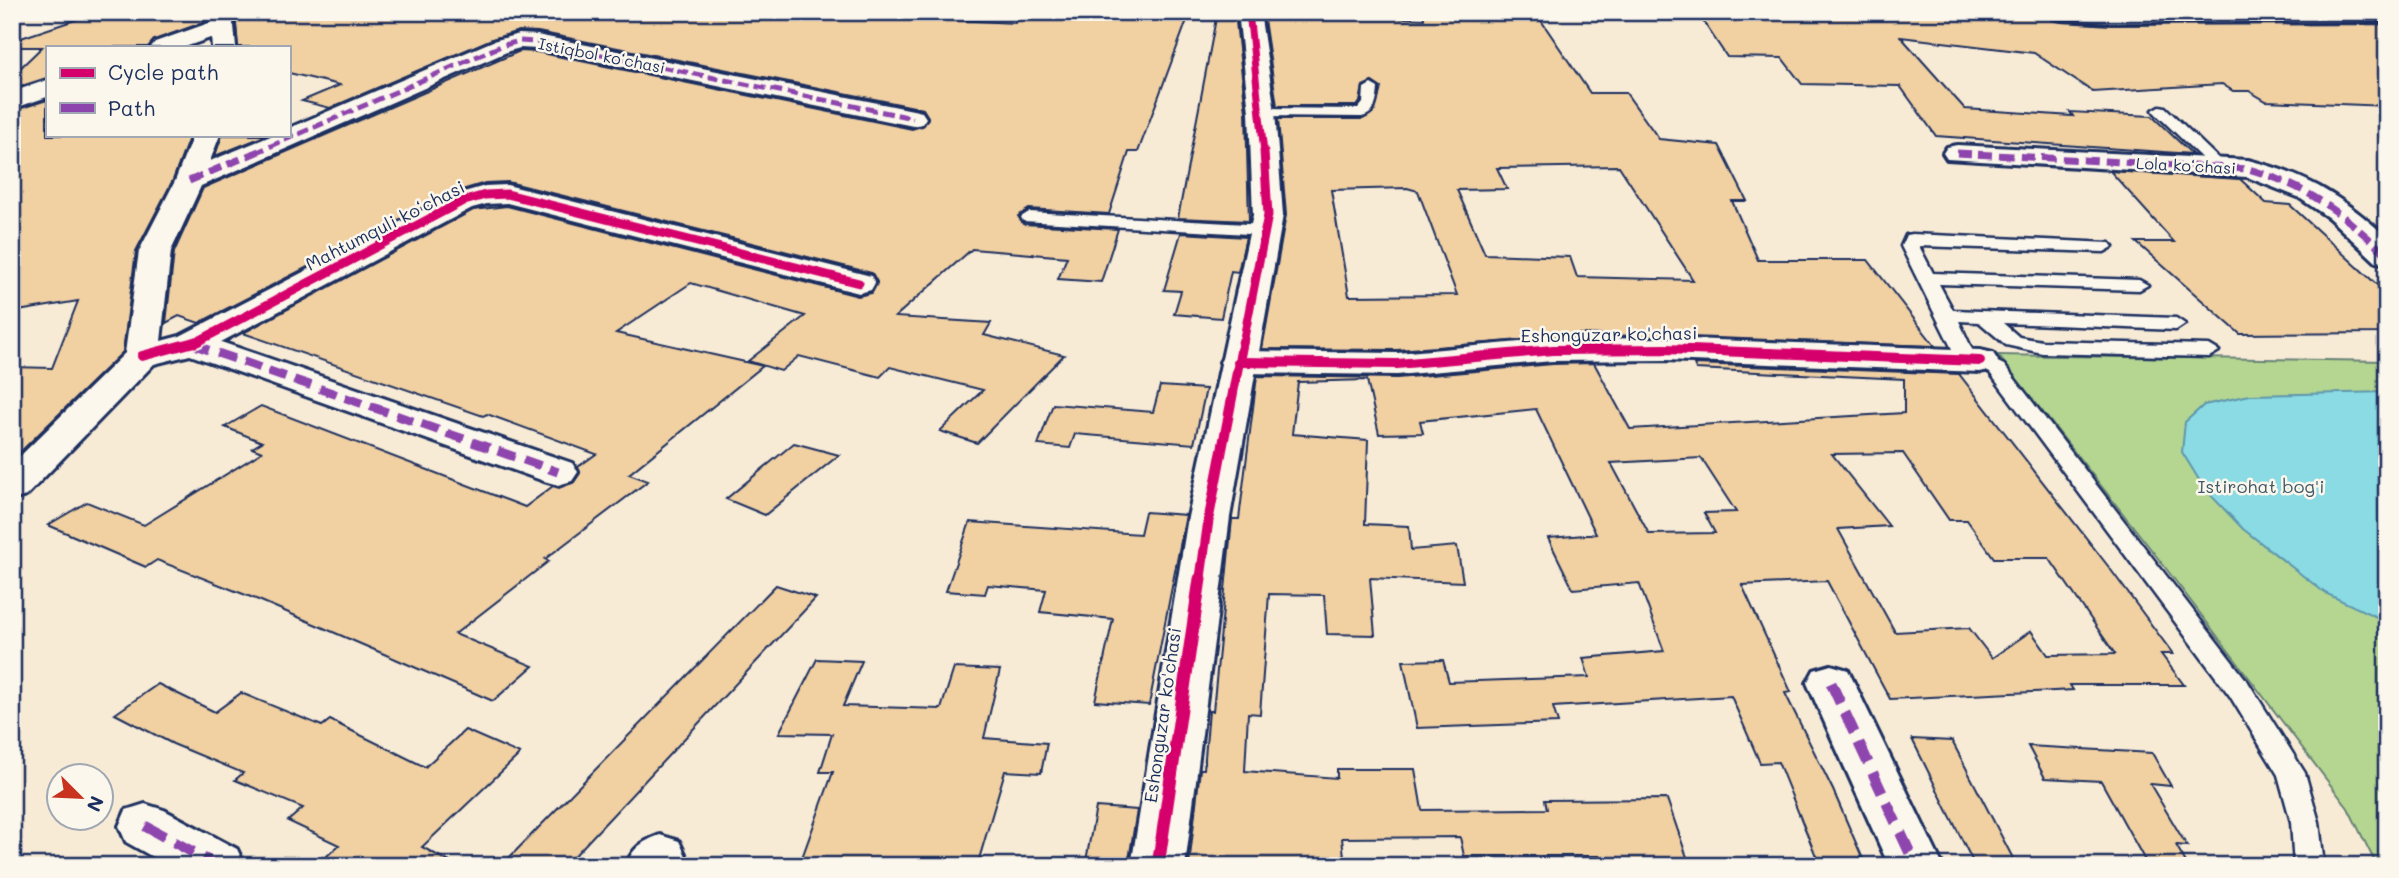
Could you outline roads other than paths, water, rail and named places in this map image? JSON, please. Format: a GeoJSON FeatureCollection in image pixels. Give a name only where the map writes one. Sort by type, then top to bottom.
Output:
{"type":"FeatureCollection","features":[{"type":"Feature","properties":{"kind":"street","name":"Eshonguzar ko'chasi"},"geometry":{"type":"LineString","coordinates":[[1158,866],[1209,517],[1268,215],[1262,112],[1249,12]]}},
{"type":"Feature","properties":{"kind":"street"},"geometry":{"type":"LineString","coordinates":[[2061,12],[2110,15],[2387,14]]}},
{"type":"Feature","properties":{"kind":"street"},"geometry":{"type":"LineString","coordinates":[[166,46],[224,29]]}},
{"type":"Feature","properties":{"kind":"street","name":"Istiqbol koʻchasi"},"geometry":{"type":"LineString","coordinates":[[190,181],[501,46],[519,41],[537,42],[913,118]]}},
{"type":"Feature","properties":{"kind":"street"},"geometry":{"type":"LineString","coordinates":[[12,101],[46,88]]}},
{"type":"Feature","properties":{"kind":"street"},"geometry":{"type":"LineString","coordinates":[[12,487],[142,356],[155,251],[190,181],[206,136]]}},
{"type":"Feature","properties":{"kind":"street","name":"Lola koʻchasi"},"geometry":{"type":"LineString","coordinates":[[1957,153],[2219,167],[2263,172],[2305,187],[2332,204],[2387,255]]}},
{"type":"Feature","properties":{"kind":"street","name":"Mahtumquli koʻchasi"},"geometry":{"type":"LineString","coordinates":[[142,356],[192,344],[461,202],[485,195],[507,194],[859,283]]}},
{"type":"Feature","properties":{"kind":"street"},"geometry":{"type":"LineString","coordinates":[[192,344],[558,472]]}},
{"type":"Feature","properties":{"kind":"street","name":"Eshonguzar ko'chasi"},"geometry":{"type":"LineString","coordinates":[[1238,362],[1397,364],[1553,350],[1651,349],[1974,360]]}},
{"type":"Feature","properties":{"kind":"street"},"geometry":{"type":"LineString","coordinates":[[1831,683],[1916,866]]}},
{"type":"Feature","properties":{"kind":"street"},"geometry":{"type":"LineString","coordinates":[[145,826],[218,866]]}},
{"type":"Feature","properties":{"kind":"lane"},"geometry":{"type":"LineString","coordinates":[[1262,112],[1362,113],[1370,103],[1371,88]]}},
{"type":"Feature","properties":{"kind":"lane"},"geometry":{"type":"LineString","coordinates":[[2160,110],[2219,167]]}},
{"type":"Feature","properties":{"kind":"lane"},"geometry":{"type":"LineString","coordinates":[[1028,217],[1265,230]]}},
{"type":"Feature","properties":{"kind":"lane"},"geometry":{"type":"LineString","coordinates":[[2105,247],[1912,239],[1910,246],[1974,360],[1997,369],[2239,689],[2291,774],[2305,822],[2309,866]]}},
{"type":"Feature","properties":{"kind":"lane"},"geometry":{"type":"LineString","coordinates":[[1927,278],[2139,285]]}},
{"type":"Feature","properties":{"kind":"lane"},"geometry":{"type":"LineString","coordinates":[[1947,316],[2176,324]]}},
{"type":"Feature","properties":{"kind":"lane"},"geometry":{"type":"LineString","coordinates":[[1985,317],[2013,341],[2042,346],[2209,351]]}},
{"type":"Feature","properties":{"kind":"water"},"geometry":{"type":"Polygon","coordinates":[[[2387,392],[2387,622],[2325,593],[2243,529],[2204,488],[2182,452],[2185,422],[2204,405],[2250,395],[2387,392]]]}},
{"type":"Feature","properties":{"kind":"park label","name":"Istirohat bog'i"},"geometry":{"type":"Point","coordinates":[2261,486]}}]}
